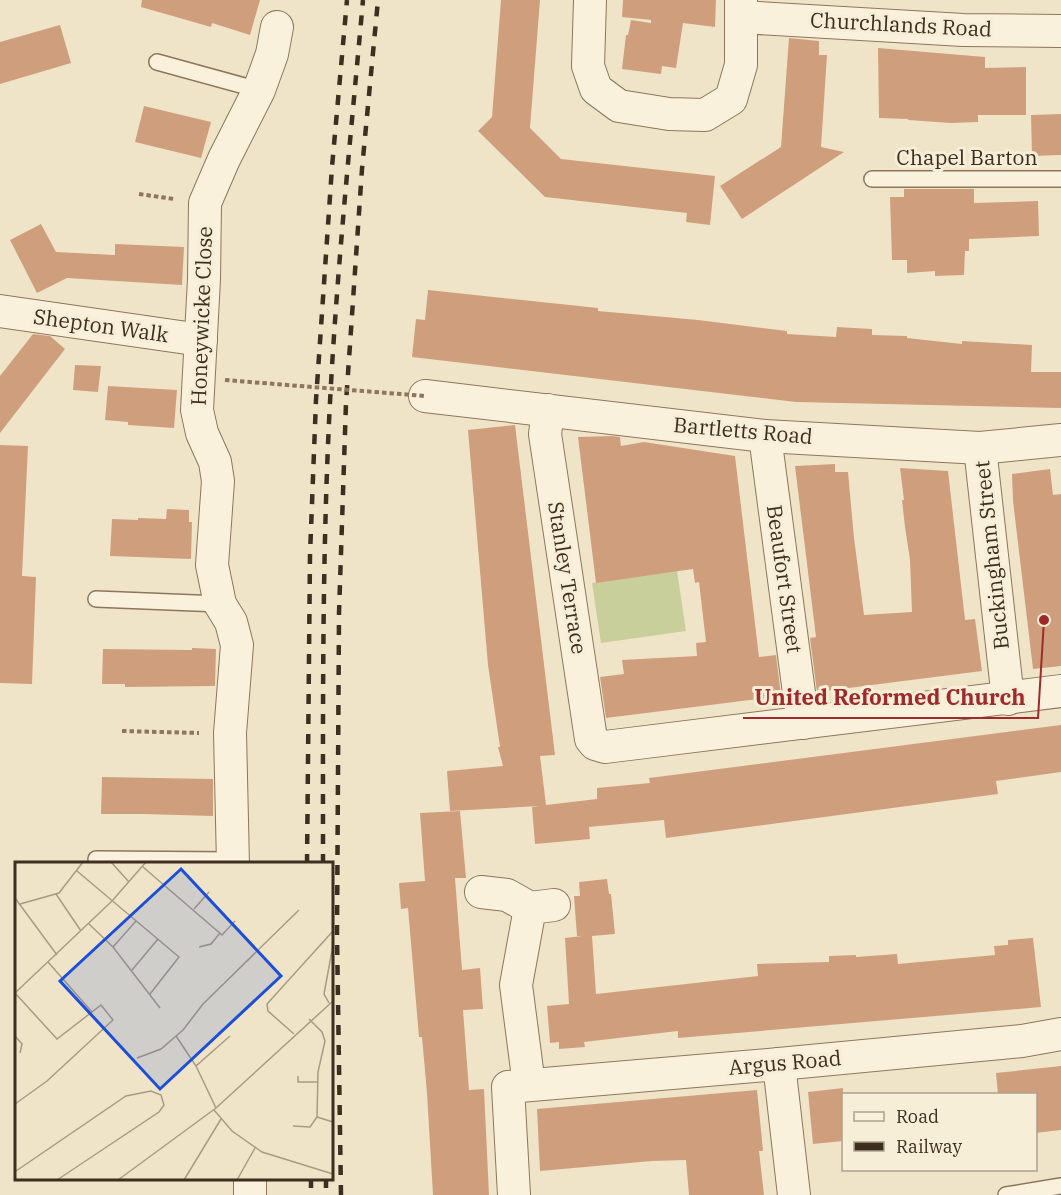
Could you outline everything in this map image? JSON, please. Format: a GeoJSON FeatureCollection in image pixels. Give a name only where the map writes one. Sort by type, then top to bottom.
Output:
{"type":"FeatureCollection","features":[{"type":"Feature","properties":{"kind":"street"},"geometry":{"type":"LineString","coordinates":[[590,0],[588,66],[596,89],[619,105],[669,114],[705,115],[731,99],[741,65],[741,8]]}},
{"type":"Feature","properties":{"kind":"street","name":"Churchlands Road"},"geometry":{"type":"LineString","coordinates":[[741,8],[963,30],[1061,31]]}},
{"type":"Feature","properties":{"kind":"street","name":"Honeywicke Close"},"geometry":{"type":"LineString","coordinates":[[233,862],[230,734],[237,645],[231,622],[220,604],[212,565],[218,481],[215,462],[202,433],[197,410],[204,279],[205,203],[224,159],[259,90],[272,54],[277,27]]}},
{"type":"Feature","properties":{"kind":"street","name":"Shepton Walk"},"geometry":{"type":"LineString","coordinates":[[0,311],[201,340]]}},
{"type":"Feature","properties":{"kind":"street","name":"Bartletts Road"},"geometry":{"type":"LineString","coordinates":[[425,396],[765,436],[980,448],[1061,440]]}},
{"type":"Feature","properties":{"kind":"street","name":"Stanley Terrace"},"geometry":{"type":"LineString","coordinates":[[548,410],[545,434],[591,739],[595,744],[605,747],[803,723]]}},
{"type":"Feature","properties":{"kind":"street","name":"Beaufort Street"},"geometry":{"type":"LineString","coordinates":[[765,436],[803,723]]}},
{"type":"Feature","properties":{"kind":"street","name":"Buckingham Street"},"geometry":{"type":"LineString","coordinates":[[980,448],[1008,699]]}},
{"type":"Feature","properties":{"kind":"street"},"geometry":{"type":"LineString","coordinates":[[803,723],[1061,691]]}},
{"type":"Feature","properties":{"kind":"street"},"geometry":{"type":"LineString","coordinates":[[481,892],[507,895],[542,906],[516,985],[518,1086],[514,1195]]}},
{"type":"Feature","properties":{"kind":"street","name":"Argus Road"},"geometry":{"type":"LineString","coordinates":[[518,1086],[1022,1041],[1061,1034]]}},
{"type":"Feature","properties":{"kind":"street"},"geometry":{"type":"LineString","coordinates":[[779,1064],[794,1195]]}},
{"type":"Feature","properties":{"kind":"lane"},"geometry":{"type":"LineString","coordinates":[[157,62],[259,90]]}},
{"type":"Feature","properties":{"kind":"lane","name":"Chapel Barton"},"geometry":{"type":"LineString","coordinates":[[872,179],[1061,179]]}},
{"type":"Feature","properties":{"kind":"lane"},"geometry":{"type":"LineString","coordinates":[[96,598],[220,604]]}},
{"type":"Feature","properties":{"kind":"lane"},"geometry":{"type":"LineString","coordinates":[[96,859],[233,862]]}},
{"type":"Feature","properties":{"kind":"lane"},"geometry":{"type":"LineString","coordinates":[[1006,1195],[1061,1186]]}},
{"type":"Feature","properties":{"kind":"path"},"geometry":{"type":"LineString","coordinates":[[225,380],[425,396]]}},
{"type":"Feature","properties":{"kind":"path"},"geometry":{"type":"LineString","coordinates":[[122,731],[230,734]]}},
{"type":"Feature","properties":{"kind":"green space"},"geometry":{"type":"Polygon","coordinates":[[[677,571],[686,631],[601,643],[592,583],[677,571]]]}},
{"type":"Feature","properties":{"kind":"building"},"geometry":{"type":"Polygon","coordinates":[[[142,0],[260,0],[250,35],[212,23],[211,27],[141,7],[142,0]]]}},
{"type":"Feature","properties":{"kind":"building"},"geometry":{"type":"Polygon","coordinates":[[[501,0],[540,0],[530,128],[561,159],[715,176],[710,225],[686,222],[687,213],[545,197],[478,131],[492,117],[501,0]]]}},
{"type":"Feature","properties":{"kind":"building"},"geometry":{"type":"Polygon","coordinates":[[[623,0],[716,0],[715,27],[683,23],[676,68],[662,66],[661,74],[622,69],[626,35],[628,35],[631,20],[651,23],[651,20],[622,17],[623,0]]]}},
{"type":"Feature","properties":{"kind":"building"},"geometry":{"type":"Polygon","coordinates":[[[60,25],[71,63],[0,84],[0,42],[60,25]]]}},
{"type":"Feature","properties":{"kind":"building"},"geometry":{"type":"Polygon","coordinates":[[[789,38],[819,41],[819,55],[827,55],[821,147],[844,152],[742,219],[720,186],[781,147],[789,38]]]}},
{"type":"Feature","properties":{"kind":"building"},"geometry":{"type":"Polygon","coordinates":[[[878,48],[985,57],[985,68],[1026,67],[1026,115],[978,115],[978,122],[951,123],[879,118],[878,48]]]}},
{"type":"Feature","properties":{"kind":"building"},"geometry":{"type":"Polygon","coordinates":[[[144,106],[211,122],[201,158],[135,142],[144,106]]]}},
{"type":"Feature","properties":{"kind":"building"},"geometry":{"type":"Polygon","coordinates":[[[1061,114],[1061,155],[1032,156],[1031,115],[1061,114]]]}},
{"type":"Feature","properties":{"kind":"building"},"geometry":{"type":"Polygon","coordinates":[[[904,189],[974,189],[974,203],[1038,201],[1039,236],[969,239],[969,251],[965,251],[964,275],[935,276],[935,271],[907,273],[907,260],[892,260],[890,197],[904,197],[904,189]]]}},
{"type":"Feature","properties":{"kind":"building"},"geometry":{"type":"Polygon","coordinates":[[[41,224],[56,252],[115,255],[115,244],[184,247],[182,285],[67,278],[37,293],[10,240],[41,224]]]}},
{"type":"Feature","properties":{"kind":"building"},"geometry":{"type":"Polygon","coordinates":[[[428,290],[598,308],[598,311],[698,320],[787,331],[787,334],[836,337],[837,327],[872,329],[872,335],[907,336],[907,338],[962,344],[962,341],[1032,345],[1031,372],[1061,372],[1061,408],[796,402],[412,357],[416,319],[425,320],[428,290]]]}},
{"type":"Feature","properties":{"kind":"building"},"geometry":{"type":"Polygon","coordinates":[[[33,334],[50,336],[65,349],[0,433],[0,376],[33,334]]]}},
{"type":"Feature","properties":{"kind":"building"},"geometry":{"type":"Polygon","coordinates":[[[75,365],[101,366],[98,392],[73,390],[75,365]]]}},
{"type":"Feature","properties":{"kind":"building"},"geometry":{"type":"Polygon","coordinates":[[[108,386],[177,390],[174,428],[128,425],[128,422],[105,420],[108,386]]]}},
{"type":"Feature","properties":{"kind":"building"},"geometry":{"type":"Polygon","coordinates":[[[515,425],[555,755],[540,756],[546,805],[597,799],[597,788],[650,783],[649,778],[1061,725],[1061,772],[996,781],[998,794],[666,838],[664,820],[589,827],[590,839],[535,844],[532,807],[539,806],[450,811],[447,771],[503,766],[498,747],[500,747],[488,665],[468,430],[515,425]]]}},
{"type":"Feature","properties":{"kind":"building"},"geometry":{"type":"Polygon","coordinates":[[[578,437],[620,437],[621,446],[644,442],[735,456],[759,657],[776,655],[781,696],[606,718],[600,677],[624,674],[622,660],[697,656],[696,643],[706,642],[699,582],[695,583],[693,569],[596,583],[578,437]]]}},
{"type":"Feature","properties":{"kind":"building"},"geometry":{"type":"Polygon","coordinates":[[[0,445],[28,446],[22,576],[36,577],[32,684],[0,683],[0,445]]]}},
{"type":"Feature","properties":{"kind":"building"},"geometry":{"type":"Polygon","coordinates":[[[835,464],[835,472],[848,472],[864,615],[912,612],[910,560],[900,468],[948,471],[965,620],[975,619],[982,671],[817,692],[810,638],[816,637],[795,466],[835,464]]]}},
{"type":"Feature","properties":{"kind":"building"},"geometry":{"type":"Polygon","coordinates":[[[1050,469],[1053,495],[1061,494],[1061,666],[1033,669],[1013,501],[1012,474],[1050,469]]]}},
{"type":"Feature","properties":{"kind":"building"},"geometry":{"type":"Polygon","coordinates":[[[167,509],[189,510],[189,522],[192,522],[191,559],[110,556],[112,519],[166,519],[167,509]]]}},
{"type":"Feature","properties":{"kind":"building"},"geometry":{"type":"Polygon","coordinates":[[[192,648],[216,649],[215,686],[125,687],[125,684],[102,684],[103,649],[192,650],[192,648]]]}},
{"type":"Feature","properties":{"kind":"building"},"geometry":{"type":"Polygon","coordinates":[[[102,777],[213,779],[213,816],[101,814],[102,777]]]}},
{"type":"Feature","properties":{"kind":"building"},"geometry":{"type":"Polygon","coordinates":[[[460,811],[466,878],[455,878],[462,970],[480,968],[483,1009],[463,1010],[469,1090],[484,1089],[489,1195],[433,1195],[427,1093],[422,1037],[419,1037],[408,908],[401,909],[399,883],[425,881],[420,813],[460,811]]]}},
{"type":"Feature","properties":{"kind":"building"},"geometry":{"type":"Polygon","coordinates":[[[607,879],[615,934],[592,936],[596,994],[758,976],[757,964],[829,962],[829,956],[897,954],[898,964],[995,955],[994,946],[1008,945],[1008,940],[1033,938],[1041,1007],[678,1038],[678,1031],[584,1042],[585,1047],[559,1049],[559,1042],[550,1043],[547,1006],[569,1004],[565,938],[582,936],[577,936],[574,896],[580,896],[579,882],[607,879]]]}},
{"type":"Feature","properties":{"kind":"building"},"geometry":{"type":"Polygon","coordinates":[[[1061,1066],[1061,1130],[1037,1133],[1037,1093],[998,1093],[996,1073],[1061,1066]]]}},
{"type":"Feature","properties":{"kind":"building"},"geometry":{"type":"Polygon","coordinates":[[[843,1088],[842,1141],[813,1144],[808,1092],[843,1088]]]}},
{"type":"Feature","properties":{"kind":"building"},"geometry":{"type":"Polygon","coordinates":[[[757,1090],[763,1151],[759,1151],[764,1195],[689,1195],[686,1160],[540,1171],[537,1109],[757,1090]]]}},
{"type":"Feature","properties":{"kind":"railway"},"geometry":{"type":"LineString","coordinates":[[307,862],[310,555],[316,400],[332,167],[347,0]]}},
{"type":"Feature","properties":{"kind":"railway"},"geometry":{"type":"LineString","coordinates":[[323,862],[324,575],[327,460],[340,251],[363,0]]}},
{"type":"Feature","properties":{"kind":"railway"},"geometry":{"type":"LineString","coordinates":[[341,1195],[337,935],[339,613],[346,403],[362,169],[378,0]]}},
{"type":"Feature","properties":{"kind":"railway"},"geometry":{"type":"LineString","coordinates":[[311,1180],[311,1195]]}},
{"type":"Feature","properties":{"kind":"railway"},"geometry":{"type":"LineString","coordinates":[[326,1180],[326,1195]]}},
{"type":"Feature","properties":{"kind":"place","name":"United Reformed Church"},"geometry":{"type":"Point","coordinates":[1044,620]}}]}
